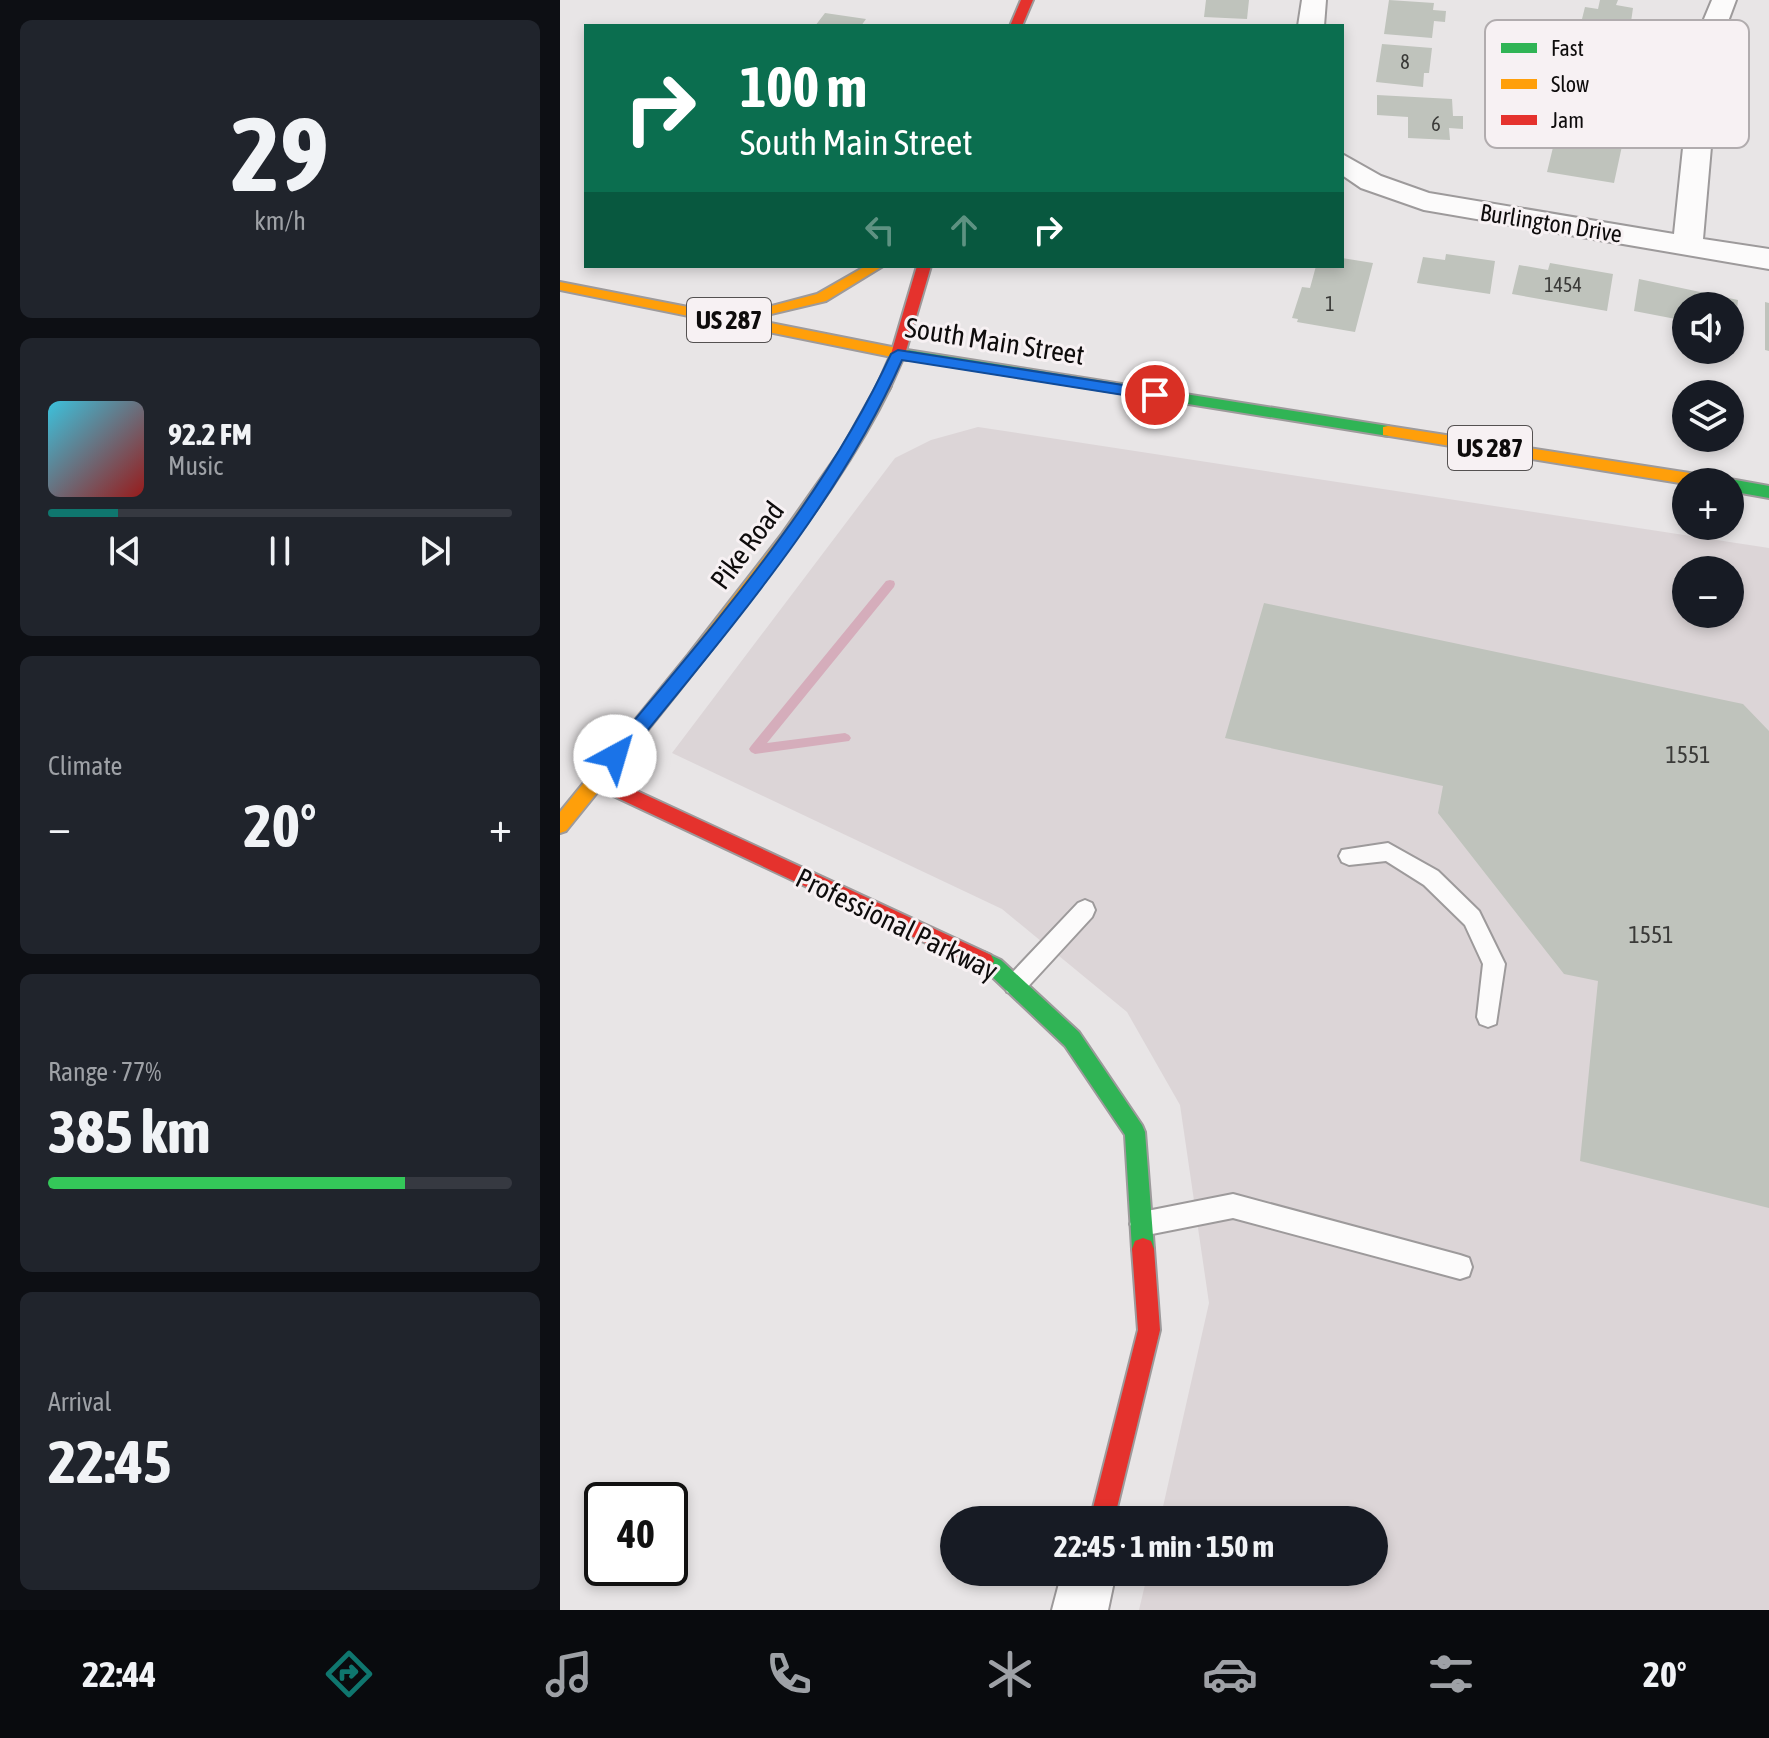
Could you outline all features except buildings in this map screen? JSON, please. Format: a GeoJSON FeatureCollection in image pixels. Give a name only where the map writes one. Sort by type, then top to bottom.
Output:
{"type":"FeatureCollection","features":[{"type":"Feature","properties":{"kind":"main road"},"geometry":{"type":"LineString","coordinates":[[1017,24],[1027,0]]}},
{"type":"Feature","properties":{"kind":"main road"},"geometry":{"type":"LineString","coordinates":[[726,320],[821,298],[873,268]]}},
{"type":"Feature","properties":{"kind":"main road","name":"Pike Road"},"geometry":{"type":"LineString","coordinates":[[560,825],[729,617],[818,497],[871,413],[898,354],[923,268]]}},
{"type":"Feature","properties":{"kind":"main road","name":"South Main Street"},"geometry":{"type":"LineString","coordinates":[[560,286],[898,354],[1672,476]]}},
{"type":"Feature","properties":{"kind":"main road"},"geometry":{"type":"LineString","coordinates":[[1744,488],[1769,492]]}},
{"type":"Feature","properties":{"kind":"main road","name":"Professional Parkway"},"geometry":{"type":"LineString","coordinates":[[596,780],[994,966],[1072,1039],[1135,1132],[1142,1224],[1149,1330],[1105,1506]]}},
{"type":"Feature","properties":{"kind":"street"},"geometry":{"type":"LineString","coordinates":[[1311,24],[1314,0]]}},
{"type":"Feature","properties":{"kind":"street"},"geometry":{"type":"LineString","coordinates":[[1716,20],[1724,0]]}},
{"type":"Feature","properties":{"kind":"street"},"geometry":{"type":"LineString","coordinates":[[1688,245],[1697,148]]}},
{"type":"Feature","properties":{"kind":"street","name":"Burlington Drive"},"geometry":{"type":"LineString","coordinates":[[1344,163],[1371,182],[1424,201],[1769,259]]}},
{"type":"Feature","properties":{"kind":"street"},"geometry":{"type":"LineString","coordinates":[[1080,1610],[1086,1586]]}},
{"type":"Feature","properties":{"kind":"lane"},"geometry":{"type":"LineString","coordinates":[[1349,856],[1388,852],[1431,878],[1472,918],[1494,964],[1488,1017]]}},
{"type":"Feature","properties":{"kind":"lane"},"geometry":{"type":"LineString","coordinates":[[1015,985],[1085,910]]}},
{"type":"Feature","properties":{"kind":"lane"},"geometry":{"type":"LineString","coordinates":[[1142,1224],[1233,1206],[1460,1267]]}},
{"type":"Feature","properties":{"kind":"shaded area"},"geometry":{"type":"Polygon","coordinates":[[[978,427],[1672,533],[1672,540],[1717,540],[1769,548],[1769,1610],[1139,1610],[1145,1586],[1388,1586],[1388,1506],[1163,1506],[1209,1303],[1180,1105],[1127,1012],[1002,909],[672,753],[895,458],[931,440],[978,427]]]}},
{"type":"Feature","properties":{"kind":"waterway"},"geometry":{"type":"LineString","coordinates":[[845,738],[755,749],[890,584]]}},
{"type":"Feature","properties":{"kind":"traffic: fast"},"geometry":{"type":"LineString","coordinates":[[907,355],[1388,431]]}},
{"type":"Feature","properties":{"kind":"traffic: fast"},"geometry":{"type":"LineString","coordinates":[[1744,488],[1769,492]]}},
{"type":"Feature","properties":{"kind":"traffic: fast"},"geometry":{"type":"LineString","coordinates":[[984,961],[994,966],[1072,1039],[1135,1132],[1143,1249]]}},
{"type":"Feature","properties":{"kind":"traffic: slow"},"geometry":{"type":"LineString","coordinates":[[740,317],[821,298],[873,268]]}},
{"type":"Feature","properties":{"kind":"traffic: slow"},"geometry":{"type":"LineString","coordinates":[[560,286],[907,355]]}},
{"type":"Feature","properties":{"kind":"traffic: slow"},"geometry":{"type":"LineString","coordinates":[[560,825],[694,660],[818,496],[847,453],[884,386]]}},
{"type":"Feature","properties":{"kind":"traffic: slow"},"geometry":{"type":"LineString","coordinates":[[1388,431],[1672,476]]}},
{"type":"Feature","properties":{"kind":"traffic: jam"},"geometry":{"type":"LineString","coordinates":[[1017,24],[1027,0]]}},
{"type":"Feature","properties":{"kind":"traffic: jam"},"geometry":{"type":"LineString","coordinates":[[884,386],[898,354],[923,268]]}},
{"type":"Feature","properties":{"kind":"traffic: jam"},"geometry":{"type":"LineString","coordinates":[[596,780],[984,961]]}},
{"type":"Feature","properties":{"kind":"traffic: jam"},"geometry":{"type":"LineString","coordinates":[[1105,1506],[1149,1330],[1143,1249]]}},
{"type":"Feature","properties":{"kind":"route"},"geometry":{"type":"LineString","coordinates":[[615,756],[729,617],[818,497],[871,413],[898,354],[1155,395]]}}]}
